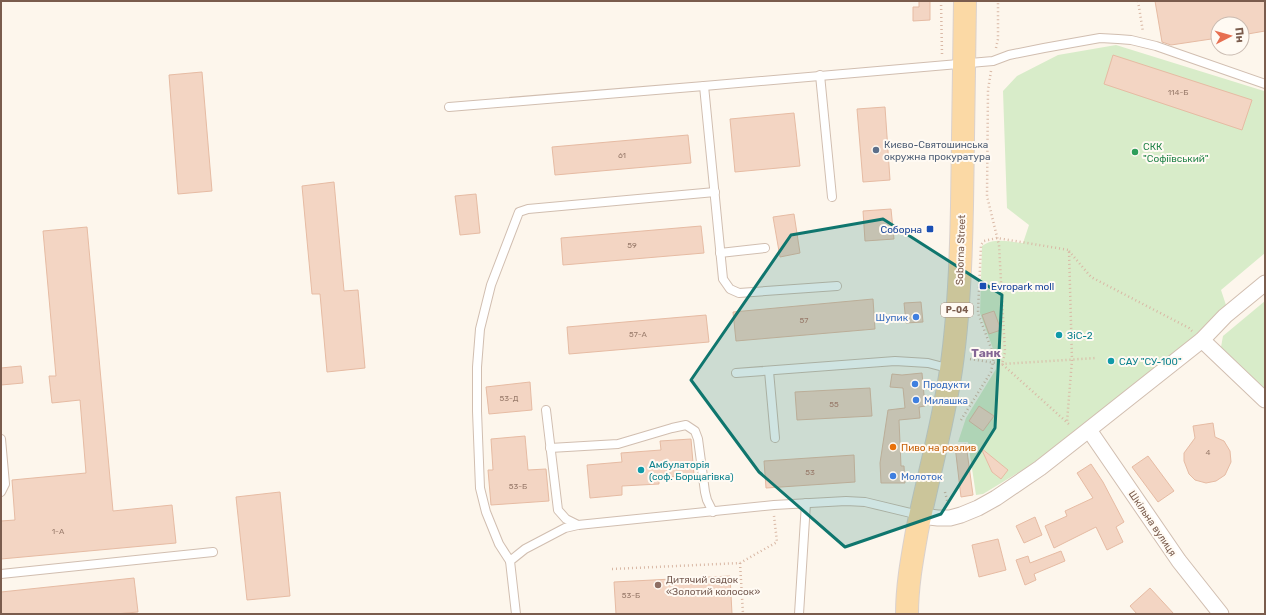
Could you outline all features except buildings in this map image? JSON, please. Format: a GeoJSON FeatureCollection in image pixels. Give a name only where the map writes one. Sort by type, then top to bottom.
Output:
{"type":"FeatureCollection","features":[{"type":"Feature","properties":{"kind":"main road","name":"Soborna Street"},"geometry":{"type":"LineString","coordinates":[[907,614],[909,572],[947,396],[956,325],[961,254],[965,1]]}},
{"type":"Feature","properties":{"kind":"street"},"geometry":{"type":"LineString","coordinates":[[920,516],[950,518],[978,508],[996,498],[1040,468],[1202,340],[1225,316],[1265,283]]}},
{"type":"Feature","properties":{"kind":"street"},"geometry":{"type":"LineString","coordinates":[[1202,340],[1265,400]]}},
{"type":"Feature","properties":{"kind":"street","name":"Шкільна вулиця"},"geometry":{"type":"LineString","coordinates":[[1086,432],[1180,561],[1221,614]]}},
{"type":"Feature","properties":{"kind":"lane"},"geometry":{"type":"LineString","coordinates":[[449,107],[993,61],[1009,55],[1100,38],[1131,40],[1265,84]]}},
{"type":"Feature","properties":{"kind":"lane"},"geometry":{"type":"LineString","coordinates":[[820,75],[832,197]]}},
{"type":"Feature","properties":{"kind":"lane"},"geometry":{"type":"LineString","coordinates":[[704,86],[723,279],[730,289],[739,293],[837,286]]}},
{"type":"Feature","properties":{"kind":"lane"},"geometry":{"type":"LineString","coordinates":[[516,614],[510,561],[499,544],[486,512],[480,488],[477,367],[480,329],[491,285],[519,212],[528,208],[715,192]]}},
{"type":"Feature","properties":{"kind":"lane"},"geometry":{"type":"LineString","coordinates":[[720,253],[764,248]]}},
{"type":"Feature","properties":{"kind":"lane"},"geometry":{"type":"LineString","coordinates":[[736,374],[895,361],[952,363]]}},
{"type":"Feature","properties":{"kind":"lane"},"geometry":{"type":"LineString","coordinates":[[769,371],[775,438]]}},
{"type":"Feature","properties":{"kind":"lane"},"geometry":{"type":"LineString","coordinates":[[546,410],[558,510],[566,519],[578,525]]}},
{"type":"Feature","properties":{"kind":"lane"},"geometry":{"type":"LineString","coordinates":[[550,448],[618,444],[686,425],[695,431],[698,439],[705,492],[707,500],[714,512]]}},
{"type":"Feature","properties":{"kind":"lane"},"geometry":{"type":"LineString","coordinates":[[1,439],[5,484],[1,492]]}},
{"type":"Feature","properties":{"kind":"lane"},"geometry":{"type":"LineString","coordinates":[[510,561],[524,548],[565,528],[578,525],[774,505],[846,501],[865,502],[920,516]]}},
{"type":"Feature","properties":{"kind":"lane"},"geometry":{"type":"LineString","coordinates":[[799,614],[806,503]]}},
{"type":"Feature","properties":{"kind":"lane"},"geometry":{"type":"LineString","coordinates":[[1,574],[213,552]]}},
{"type":"Feature","properties":{"kind":"path"},"geometry":{"type":"LineString","coordinates":[[941,1],[942,66]]}},
{"type":"Feature","properties":{"kind":"path"},"geometry":{"type":"LineString","coordinates":[[998,1],[998,39],[988,90],[987,196],[998,245],[1005,352],[1002,364]]}},
{"type":"Feature","properties":{"kind":"path"},"geometry":{"type":"LineString","coordinates":[[1138,1],[1145,44]]}},
{"type":"Feature","properties":{"kind":"path"},"geometry":{"type":"LineString","coordinates":[[959,422],[992,372],[994,356],[978,312],[981,245],[984,242],[997,238],[1069,250],[1091,278],[1189,328],[1202,340]]}},
{"type":"Feature","properties":{"kind":"path"},"geometry":{"type":"LineString","coordinates":[[1066,422],[1072,360],[1069,250]]}},
{"type":"Feature","properties":{"kind":"path"},"geometry":{"type":"LineString","coordinates":[[952,363],[993,362],[1002,364],[1096,358]]}},
{"type":"Feature","properties":{"kind":"path"},"geometry":{"type":"LineString","coordinates":[[1002,364],[1066,422],[1086,432]]}},
{"type":"Feature","properties":{"kind":"path"},"geometry":{"type":"LineString","coordinates":[[944,486],[944,492],[948,500],[950,518]]}},
{"type":"Feature","properties":{"kind":"path"},"geometry":{"type":"LineString","coordinates":[[612,569],[740,563],[777,542],[774,505]]}},
{"type":"Feature","properties":{"kind":"path"},"geometry":{"type":"LineString","coordinates":[[740,563],[743,614]]}},
{"type":"Feature","properties":{"kind":"highlighted area"},"geometry":{"type":"Polygon","coordinates":[[[883,219],[1002,295],[995,428],[941,514],[845,547],[759,472],[691,380],[791,235],[883,219]]]}},
{"type":"Feature","properties":{"kind":"green space"},"geometry":{"type":"Polygon","coordinates":[[[1116,45],[1264,91],[1265,253],[1221,290],[1226,305],[1191,339],[1135,386],[1031,465],[983,494],[976,495],[968,442],[958,442],[966,418],[996,369],[996,357],[980,313],[982,246],[987,243],[997,241],[1023,243],[1029,225],[1007,208],[1003,91],[1017,76],[1058,55],[1116,45]]]}},
{"type":"Feature","properties":{"kind":"green space"},"geometry":{"type":"Polygon","coordinates":[[[1265,301],[1265,389],[1221,347],[1223,336],[1265,301]]]}},
{"type":"Feature","properties":{"kind":"place","name":"Києво-Святошинська окружна прокуратура"},"geometry":{"type":"Point","coordinates":[876,150]}},
{"type":"Feature","properties":{"kind":"place","name":"СКК \"Софіївський\""},"geometry":{"type":"Point","coordinates":[1135,152]}},
{"type":"Feature","properties":{"kind":"place","name":"Соборна"},"geometry":{"type":"Point","coordinates":[930,229]}},
{"type":"Feature","properties":{"kind":"place","name":"Evropark moll"},"geometry":{"type":"Point","coordinates":[983,286]}},
{"type":"Feature","properties":{"kind":"place","name":"Шупик"},"geometry":{"type":"Point","coordinates":[916,317]}},
{"type":"Feature","properties":{"kind":"place","name":"ЗіС-2"},"geometry":{"type":"Point","coordinates":[1059,335]}},
{"type":"Feature","properties":{"kind":"place","name":"САУ \"СУ-100\""},"geometry":{"type":"Point","coordinates":[1111,361]}},
{"type":"Feature","properties":{"kind":"place","name":"Продукти"},"geometry":{"type":"Point","coordinates":[915,384]}},
{"type":"Feature","properties":{"kind":"place","name":"Милашка"},"geometry":{"type":"Point","coordinates":[916,400]}},
{"type":"Feature","properties":{"kind":"place","name":"Пиво на розлив"},"geometry":{"type":"Point","coordinates":[893,447]}},
{"type":"Feature","properties":{"kind":"place","name":"Амбулаторія (соф. Борщагівка)"},"geometry":{"type":"Point","coordinates":[641,470]}},
{"type":"Feature","properties":{"kind":"place","name":"Молоток"},"geometry":{"type":"Point","coordinates":[893,476]}},
{"type":"Feature","properties":{"kind":"place","name":"Дитячий садок «Золотий колосок»"},"geometry":{"type":"Point","coordinates":[658,585]}},
{"type":"Feature","properties":{"kind":"district","name":"Танк"},"geometry":{"type":"Point","coordinates":[986,353]}}]}
